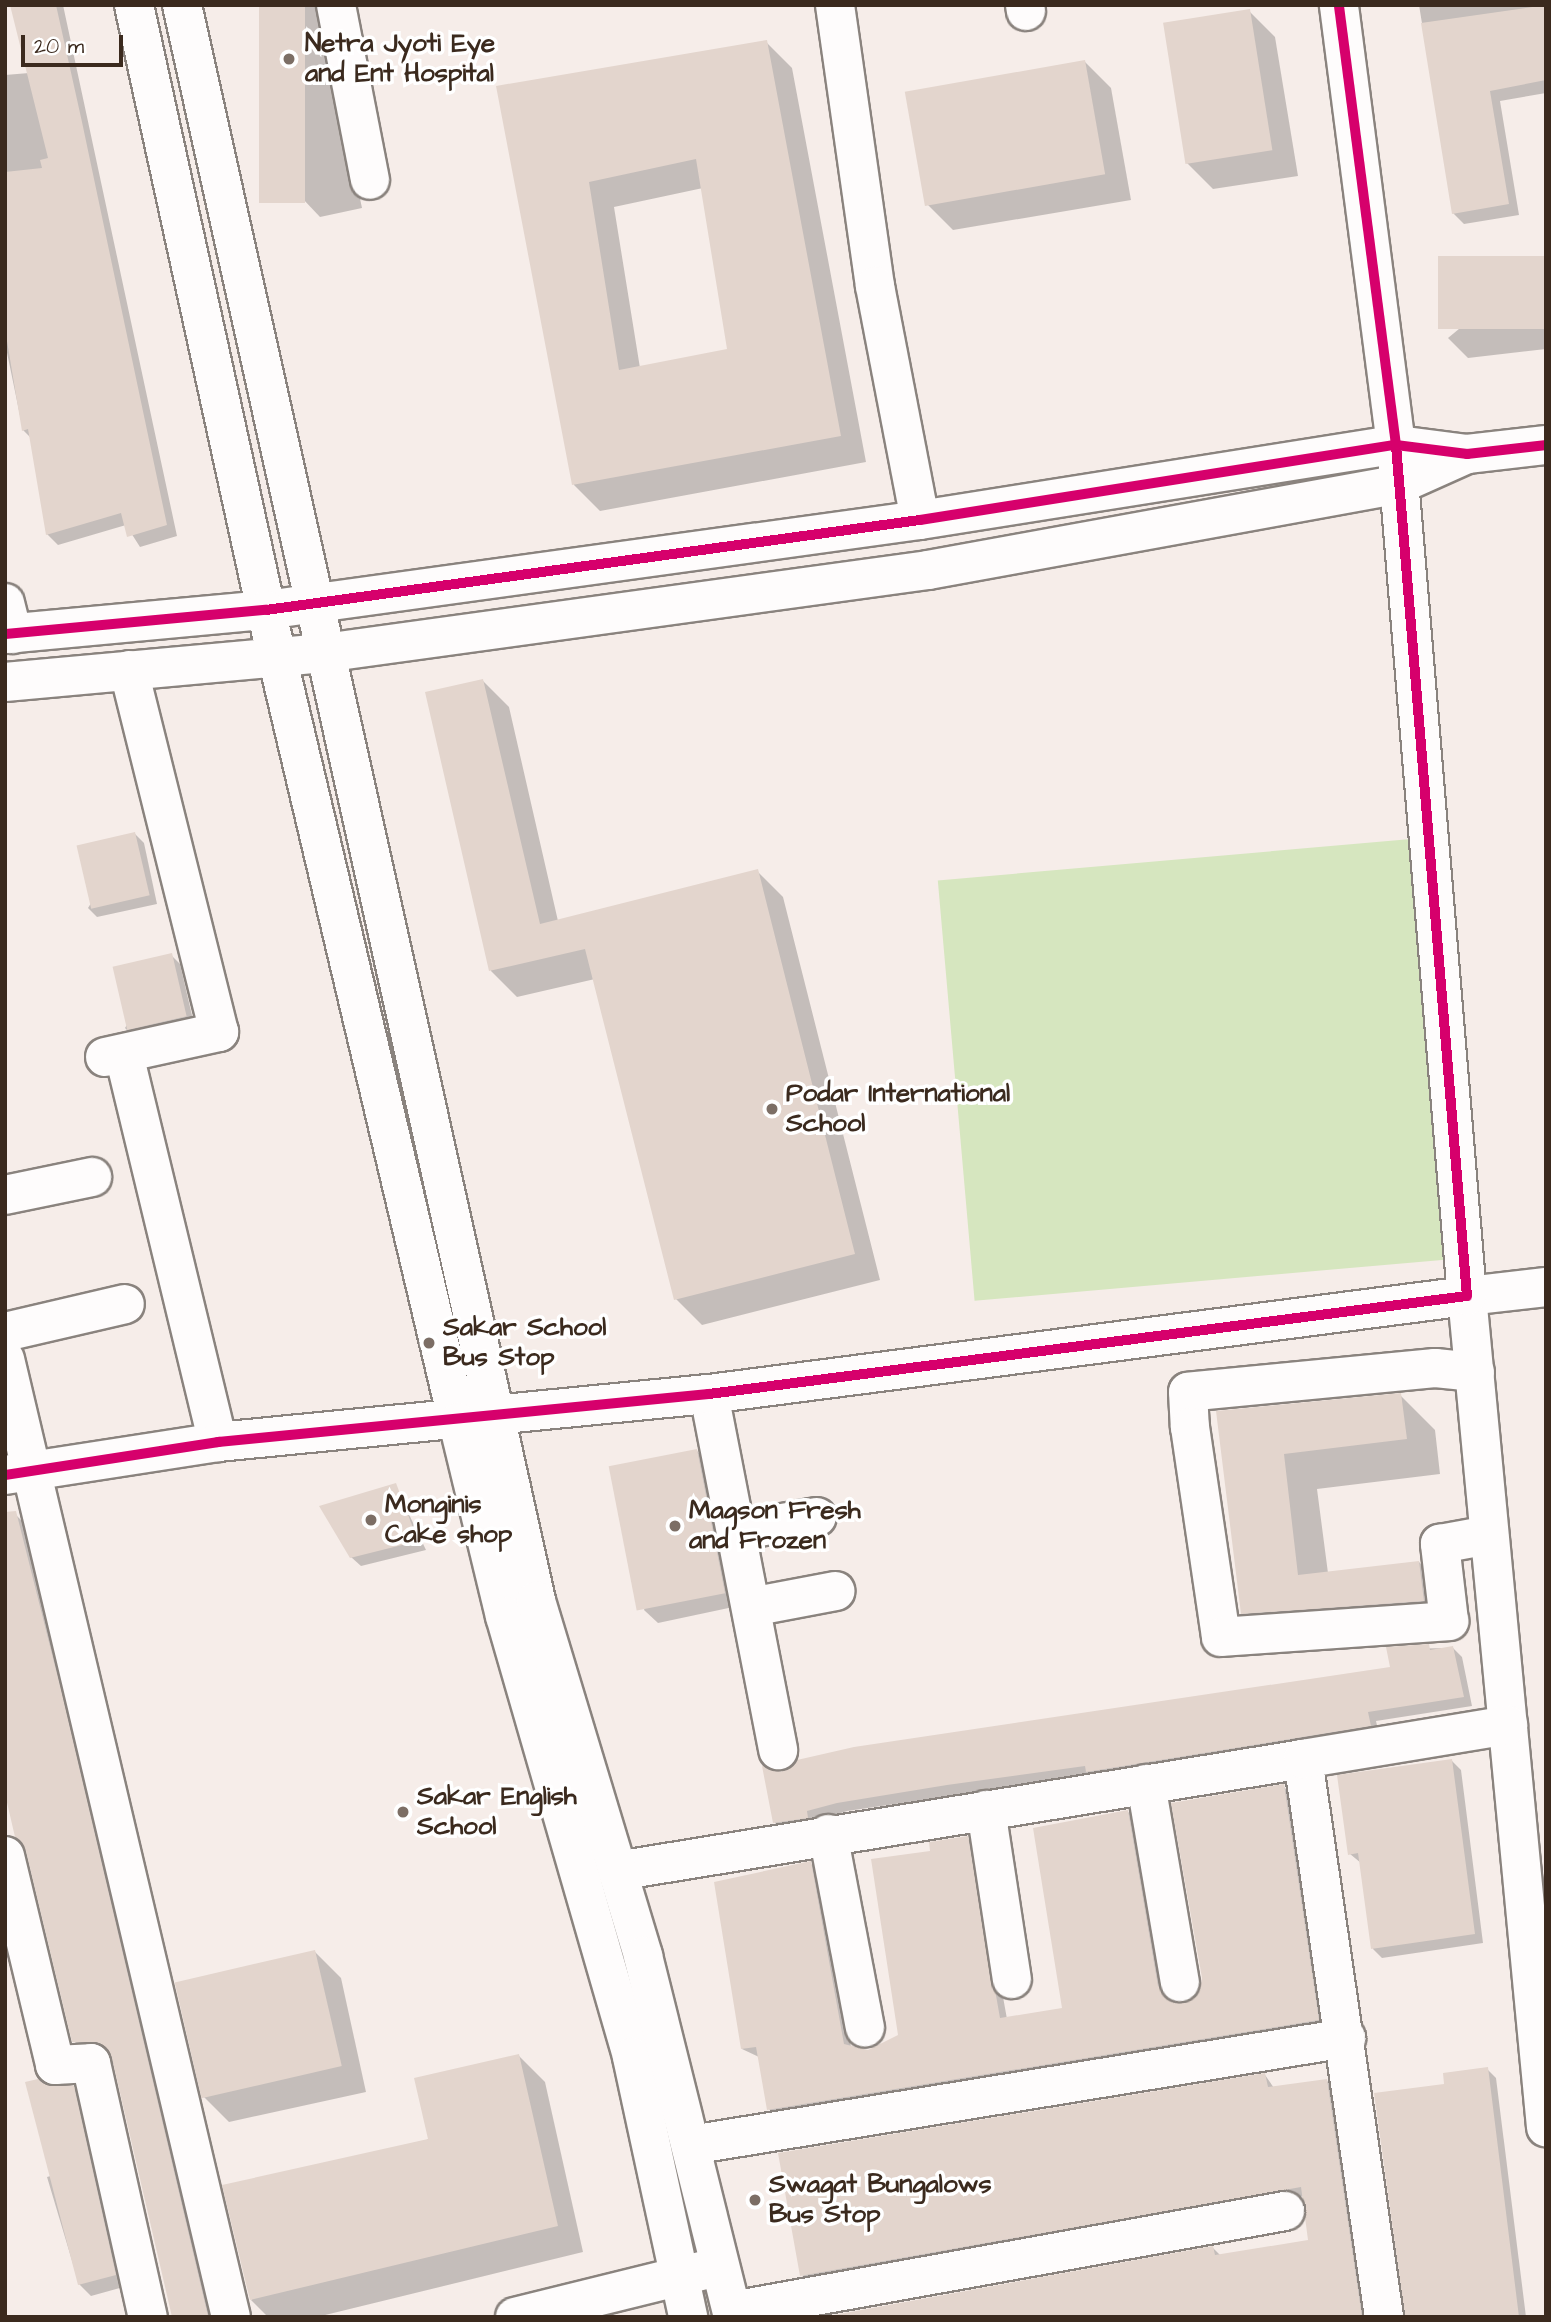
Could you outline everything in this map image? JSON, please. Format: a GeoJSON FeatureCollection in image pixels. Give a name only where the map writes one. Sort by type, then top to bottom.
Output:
{"type":"FeatureCollection","features":[{"type":"Feature","properties":{"kind":"street"},"geometry":{"type":"LineString","coordinates":[[134,5],[266,610],[505,1616],[600,1876],[691,2145],[717,2267],[733,2314],[1285,2211]]}},
{"type":"Feature","properties":{"kind":"street"},"geometry":{"type":"LineString","coordinates":[[182,5],[324,653],[499,1414],[536,1601],[600,1876],[632,2057],[688,2317]]}},
{"type":"Feature","properties":{"kind":"street"},"geometry":{"type":"LineString","coordinates":[[336,5],[370,180]]}},
{"type":"Feature","properties":{"kind":"street"},"geometry":{"type":"LineString","coordinates":[[835,5],[875,286],[920,520]]}},
{"type":"Feature","properties":{"kind":"street"},"geometry":{"type":"LineString","coordinates":[[1339,5],[1400,484],[1489,1535],[1508,1725],[1537,1965],[1546,2127]]}},
{"type":"Feature","properties":{"kind":"street"},"geometry":{"type":"LineString","coordinates":[[8,624],[266,610],[920,520],[1396,445],[1466,454],[1546,445]]}},
{"type":"Feature","properties":{"kind":"street"},"geometry":{"type":"LineString","coordinates":[[5,682],[324,653],[928,570],[1400,484],[1466,454]]}},
{"type":"Feature","properties":{"kind":"street"},"geometry":{"type":"LineString","coordinates":[[128,670],[219,1032],[116,1064],[218,1443]]}},
{"type":"Feature","properties":{"kind":"street"},"geometry":{"type":"LineString","coordinates":[[5,1195],[92,1177]]}},
{"type":"Feature","properties":{"kind":"street"},"geometry":{"type":"LineString","coordinates":[[17,1473],[218,1443],[458,1422],[499,1414],[709,1394],[1546,1287]]}},
{"type":"Feature","properties":{"kind":"street"},"geometry":{"type":"LineString","coordinates":[[5,1332],[125,1304]]}},
{"type":"Feature","properties":{"kind":"street"},"geometry":{"type":"LineString","coordinates":[[5,1359],[17,1473],[231,2317]]}},
{"type":"Feature","properties":{"kind":"street"},"geometry":{"type":"LineString","coordinates":[[1475,1372],[1435,1368],[1188,1392],[1190,1427],[1221,1637],[1449,1621],[1440,1544],[1489,1535]]}},
{"type":"Feature","properties":{"kind":"street"},"geometry":{"type":"LineString","coordinates":[[709,1394],[778,1750]]}},
{"type":"Feature","properties":{"kind":"street"},"geometry":{"type":"LineString","coordinates":[[736,1531],[817,1517]]}},
{"type":"Feature","properties":{"kind":"street"},"geometry":{"type":"LineString","coordinates":[[751,1607],[836,1591]]}},
{"type":"Feature","properties":{"kind":"street"},"geometry":{"type":"LineString","coordinates":[[600,1876],[828,1834],[1508,1725]]}},
{"type":"Feature","properties":{"kind":"street"},"geometry":{"type":"LineString","coordinates":[[1303,1759],[1346,2038],[1384,2317]]}},
{"type":"Feature","properties":{"kind":"street"},"geometry":{"type":"LineString","coordinates":[[1146,1784],[1180,1982]]}},
{"type":"Feature","properties":{"kind":"street"},"geometry":{"type":"LineString","coordinates":[[986,1810],[1012,1979]]}},
{"type":"Feature","properties":{"kind":"street"},"geometry":{"type":"LineString","coordinates":[[828,1834],[864,2028]]}},
{"type":"Feature","properties":{"kind":"street"},"geometry":{"type":"LineString","coordinates":[[5,1856],[55,2066],[91,2063],[148,2317]]}},
{"type":"Feature","properties":{"kind":"street"},"geometry":{"type":"LineString","coordinates":[[691,2145],[1346,2038]]}},
{"type":"Feature","properties":{"kind":"street"},"geometry":{"type":"LineString","coordinates":[[514,2317],[717,2267]]}},
{"type":"Feature","properties":{"kind":"green space"},"geometry":{"type":"Polygon","coordinates":[[[1411,839],[1448,1259],[975,1301],[938,880],[1411,839]]]}},
{"type":"Feature","properties":{"kind":"building"},"geometry":{"type":"Polygon","coordinates":[[[10,5],[56,5],[82,122],[167,525],[127,537],[121,513],[46,535],[28,429],[22,431],[5,329],[5,172],[42,168],[40,160],[48,158],[10,5]]]}},
{"type":"Feature","properties":{"kind":"building"},"geometry":{"type":"Polygon","coordinates":[[[259,5],[305,5],[305,203],[259,203],[259,5]]]}},
{"type":"Feature","properties":{"kind":"building"},"geometry":{"type":"Polygon","coordinates":[[[1546,5],[1546,80],[1490,91],[1509,204],[1452,214],[1421,23],[1546,5]]]}},
{"type":"Feature","properties":{"kind":"building"},"geometry":{"type":"Polygon","coordinates":[[[1250,9],[1272,150],[1185,164],[1163,23],[1250,9]]]}},
{"type":"Feature","properties":{"kind":"building"},"geometry":{"type":"Polygon","coordinates":[[[767,40],[841,436],[572,485],[496,86],[767,40]],[[696,159],[589,182],[619,370],[727,349],[696,159]]]}},
{"type":"Feature","properties":{"kind":"building"},"geometry":{"type":"Polygon","coordinates":[[[1085,60],[1105,174],[925,206],[905,92],[1085,60]]]}},
{"type":"Feature","properties":{"kind":"building"},"geometry":{"type":"Polygon","coordinates":[[[1438,256],[1546,256],[1546,329],[1438,329],[1438,256]]]}},
{"type":"Feature","properties":{"kind":"building"},"geometry":{"type":"Polygon","coordinates":[[[483,679],[540,924],[758,869],[855,1254],[674,1300],[585,949],[489,971],[425,692],[483,679]]]}},
{"type":"Feature","properties":{"kind":"building"},"geometry":{"type":"Polygon","coordinates":[[[135,832],[150,895],[91,909],[77,845],[135,832]]]}},
{"type":"Feature","properties":{"kind":"building"},"geometry":{"type":"Polygon","coordinates":[[[172,953],[187,1016],[127,1030],[113,967],[172,953]]]}},
{"type":"Feature","properties":{"kind":"building"},"geometry":{"type":"Polygon","coordinates":[[[1401,1393],[1407,1439],[1284,1454],[1298,1575],[1419,1561],[1424,1601],[1241,1614],[1216,1411],[1401,1393]]]}},
{"type":"Feature","properties":{"kind":"building"},"geometry":{"type":"Polygon","coordinates":[[[697,1449],[725,1593],[637,1610],[609,1466],[697,1449]]]}},
{"type":"Feature","properties":{"kind":"building"},"geometry":{"type":"Polygon","coordinates":[[[396,1483],[418,1541],[350,1558],[319,1506],[396,1483]]]}},
{"type":"Feature","properties":{"kind":"building"},"geometry":{"type":"Polygon","coordinates":[[[16,1511],[61,1690],[208,2316],[172,2317],[112,2058],[99,2043],[72,2042],[26,1851],[15,1837],[5,1794],[5,1512],[16,1511]]]}},
{"type":"Feature","properties":{"kind":"building"},"geometry":{"type":"Polygon","coordinates":[[[1429,1644],[1430,1650],[1453,1646],[1464,1697],[1368,1712],[1371,1726],[1086,1772],[1085,1766],[947,1785],[837,1803],[807,1811],[808,1818],[773,1823],[762,1766],[781,1772],[797,1760],[854,1747],[1390,1667],[1386,1647],[1429,1644]]]}},
{"type":"Feature","properties":{"kind":"building"},"geometry":{"type":"Polygon","coordinates":[[[1452,1759],[1475,1934],[1371,1949],[1358,1853],[1348,1855],[1337,1775],[1452,1759]]]}},
{"type":"Feature","properties":{"kind":"building"},"geometry":{"type":"Polygon","coordinates":[[[1284,1784],[1319,2020],[767,2110],[756,2047],[741,2049],[714,1882],[811,1861],[844,2044],[868,2050],[898,2035],[871,1859],[930,1851],[929,1842],[968,1836],[1000,2018],[1062,2008],[1033,1828],[1128,1810],[1158,1986],[1172,2002],[1184,2003],[1200,1990],[1202,1978],[1171,1803],[1284,1784]]]}},
{"type":"Feature","properties":{"kind":"building"},"geometry":{"type":"Polygon","coordinates":[[[315,1950],[342,2066],[201,2098],[175,1982],[315,1950]]]}},
{"type":"Feature","properties":{"kind":"building"},"geometry":{"type":"Polygon","coordinates":[[[519,2054],[558,2226],[250,2300],[222,2185],[428,2139],[414,2078],[519,2054]]]}},
{"type":"Feature","properties":{"kind":"building"},"geometry":{"type":"Polygon","coordinates":[[[1488,2067],[1519,2317],[1405,2317],[1374,2093],[1444,2084],[1443,2073],[1488,2067]]]}},
{"type":"Feature","properties":{"kind":"building"},"geometry":{"type":"Polygon","coordinates":[[[1265,2073],[1268,2087],[1327,2079],[1362,2317],[823,2317],[1213,2246],[1215,2255],[1308,2240],[1301,2187],[800,2276],[778,2153],[1265,2073]]]}},
{"type":"Feature","properties":{"kind":"building"},"geometry":{"type":"Polygon","coordinates":[[[38,2079],[74,2086],[116,2275],[78,2285],[25,2082],[38,2079]]]}},
{"type":"Feature","properties":{"kind":"cycle path"},"geometry":{"type":"LineString","coordinates":[[5,1475],[218,1442],[709,1394],[1467,1296],[1396,445],[1339,5]]}},
{"type":"Feature","properties":{"kind":"cycle path"},"geometry":{"type":"LineString","coordinates":[[5,634],[266,610],[920,520],[1396,445],[1467,454],[1546,445]]}},
{"type":"Feature","properties":{"kind":"place","name":"Netra Jyoti Eye and Ent Hospital"},"geometry":{"type":"Point","coordinates":[289,59]}},
{"type":"Feature","properties":{"kind":"place","name":"Podar International School"},"geometry":{"type":"Point","coordinates":[772,1109]}},
{"type":"Feature","properties":{"kind":"place","name":"Sakar School Bus Stop"},"geometry":{"type":"Point","coordinates":[429,1343]}},
{"type":"Feature","properties":{"kind":"place","name":"Monginis Cake shop"},"geometry":{"type":"Point","coordinates":[371,1520]}},
{"type":"Feature","properties":{"kind":"place","name":"Magson Fresh and Frozen"},"geometry":{"type":"Point","coordinates":[675,1526]}},
{"type":"Feature","properties":{"kind":"place","name":"Sakar English School"},"geometry":{"type":"Point","coordinates":[403,1812]}},
{"type":"Feature","properties":{"kind":"place","name":"Swagat Bungalows Bus Stop"},"geometry":{"type":"Point","coordinates":[755,2200]}}]}
